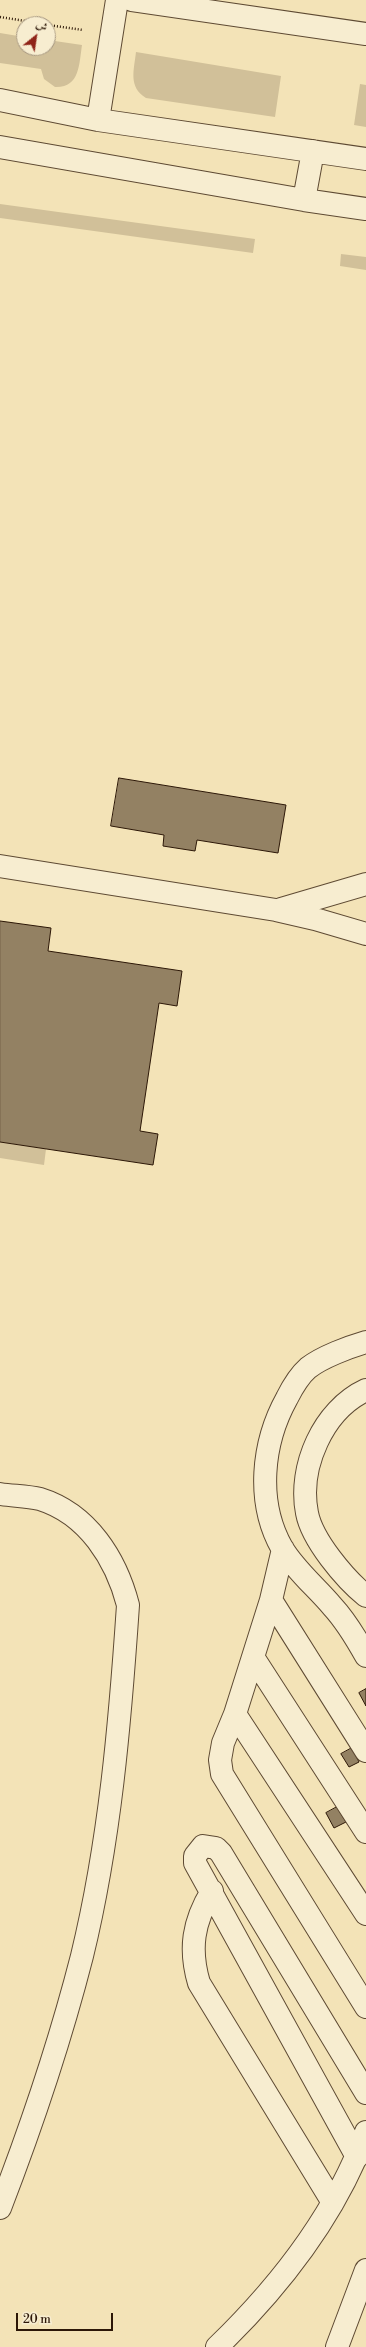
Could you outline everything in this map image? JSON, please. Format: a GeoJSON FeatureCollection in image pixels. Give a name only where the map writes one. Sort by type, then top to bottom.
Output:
{"type":"FeatureCollection","features":[{"type":"Feature","properties":{"kind":"lane"},"geometry":{"type":"LineString","coordinates":[[98,120],[117,0]]}},
{"type":"Feature","properties":{"kind":"lane"},"geometry":{"type":"LineString","coordinates":[[132,0],[366,34]]}},
{"type":"Feature","properties":{"kind":"lane"},"geometry":{"type":"LineString","coordinates":[[0,100],[98,120],[366,159]]}},
{"type":"Feature","properties":{"kind":"lane"},"geometry":{"type":"LineString","coordinates":[[0,147],[304,200],[366,209]]}},
{"type":"Feature","properties":{"kind":"lane"},"geometry":{"type":"LineString","coordinates":[[304,200],[313,151]]}},
{"type":"Feature","properties":{"kind":"lane"},"geometry":{"type":"LineString","coordinates":[[0,866],[276,910],[315,919],[366,934]]}},
{"type":"Feature","properties":{"kind":"lane"},"geometry":{"type":"LineString","coordinates":[[276,910],[366,884]]}},
{"type":"Feature","properties":{"kind":"lane"},"geometry":{"type":"LineString","coordinates":[[366,1342],[343,1350],[308,1368],[290,1391],[272,1432],[265,1477],[267,1504],[273,1529],[283,1549],[333,1607],[353,1633],[366,1656]]}},
{"type":"Feature","properties":{"kind":"lane"},"geometry":{"type":"LineString","coordinates":[[366,1390],[340,1408],[325,1426],[312,1453],[305,1489],[307,1514],[314,1532],[337,1565],[366,1596]]}},
{"type":"Feature","properties":{"kind":"lane"},"geometry":{"type":"LineString","coordinates":[[0,1494],[39,1499],[61,1509],[81,1523],[98,1540],[112,1559],[122,1581],[128,1605],[114,1777],[100,1866],[82,1955],[54,2056],[31,2127],[0,2208]]}},
{"type":"Feature","properties":{"kind":"lane"},"geometry":{"type":"LineString","coordinates":[[283,1549],[271,1600],[235,1714],[223,1743],[220,1760],[222,1774],[366,2007]]}},
{"type":"Feature","properties":{"kind":"lane"},"geometry":{"type":"LineString","coordinates":[[271,1600],[366,1751]]}},
{"type":"Feature","properties":{"kind":"lane"},"geometry":{"type":"LineString","coordinates":[[253,1657],[366,1832]]}},
{"type":"Feature","properties":{"kind":"lane"},"geometry":{"type":"LineString","coordinates":[[235,1714],[366,1914]]}},
{"type":"Feature","properties":{"kind":"lane"},"geometry":{"type":"LineString","coordinates":[[357,2157],[195,1862],[195,1856],[204,1846],[216,1848],[221,1853],[366,2093]]}},
{"type":"Feature","properties":{"kind":"lane"},"geometry":{"type":"LineString","coordinates":[[212,1891],[202,1908],[195,1926],[192,1945],[194,1964],[199,1983],[332,2201]]}},
{"type":"Feature","properties":{"kind":"lane"},"geometry":{"type":"LineString","coordinates":[[217,2347],[242,2323],[279,2281],[310,2240],[357,2157],[366,2132]]}},
{"type":"Feature","properties":{"kind":"lane"},"geometry":{"type":"LineString","coordinates":[[337,2347],[366,2270]]}},
{"type":"Feature","properties":{"kind":"path"},"geometry":{"type":"LineString","coordinates":[[0,17],[16,20]]}},
{"type":"Feature","properties":{"kind":"path"},"geometry":{"type":"LineString","coordinates":[[56,26],[111,35]]}},
{"type":"Feature","properties":{"kind":"shaded area"},"geometry":{"type":"Polygon","coordinates":[[[0,33],[16,36],[16,56],[56,56],[56,41],[82,45],[77,74],[69,84],[63,86],[55,87],[44,79],[41,69],[0,63],[0,33]]]}},
{"type":"Feature","properties":{"kind":"shaded area"},"geometry":{"type":"Polygon","coordinates":[[[136,52],[281,76],[275,117],[146,98],[140,94],[134,83],[136,52]]]}},
{"type":"Feature","properties":{"kind":"shaded area"},"geometry":{"type":"Polygon","coordinates":[[[360,84],[366,85],[366,127],[354,125],[360,84]]]}},
{"type":"Feature","properties":{"kind":"shaded area"},"geometry":{"type":"Polygon","coordinates":[[[0,204],[255,239],[253,253],[0,218],[0,204]]]}},
{"type":"Feature","properties":{"kind":"shaded area"},"geometry":{"type":"Polygon","coordinates":[[[341,254],[366,257],[366,270],[340,266],[341,254]]]}},
{"type":"Feature","properties":{"kind":"shaded area"},"geometry":{"type":"Polygon","coordinates":[[[0,1142],[46,1149],[44,1165],[0,1158],[0,1142]]]}},
{"type":"Feature","properties":{"kind":"building"},"geometry":{"type":"Polygon","coordinates":[[[119,778],[286,805],[278,853],[197,840],[195,851],[163,846],[164,835],[111,826],[119,778]]]}},
{"type":"Feature","properties":{"kind":"building"},"geometry":{"type":"Polygon","coordinates":[[[0,921],[51,928],[48,951],[182,971],[177,1006],[159,1003],[140,1131],[158,1134],[153,1165],[0,1142],[0,921]]]}},
{"type":"Feature","properties":{"kind":"building"},"geometry":{"type":"Polygon","coordinates":[[[366,1689],[366,1706],[359,1693],[366,1689]]]}},
{"type":"Feature","properties":{"kind":"building"},"geometry":{"type":"Polygon","coordinates":[[[352,1748],[359,1762],[349,1767],[341,1754],[352,1748]]]}},
{"type":"Feature","properties":{"kind":"building"},"geometry":{"type":"Polygon","coordinates":[[[337,1807],[346,1822],[334,1828],[326,1813],[337,1807]]]}}]}
